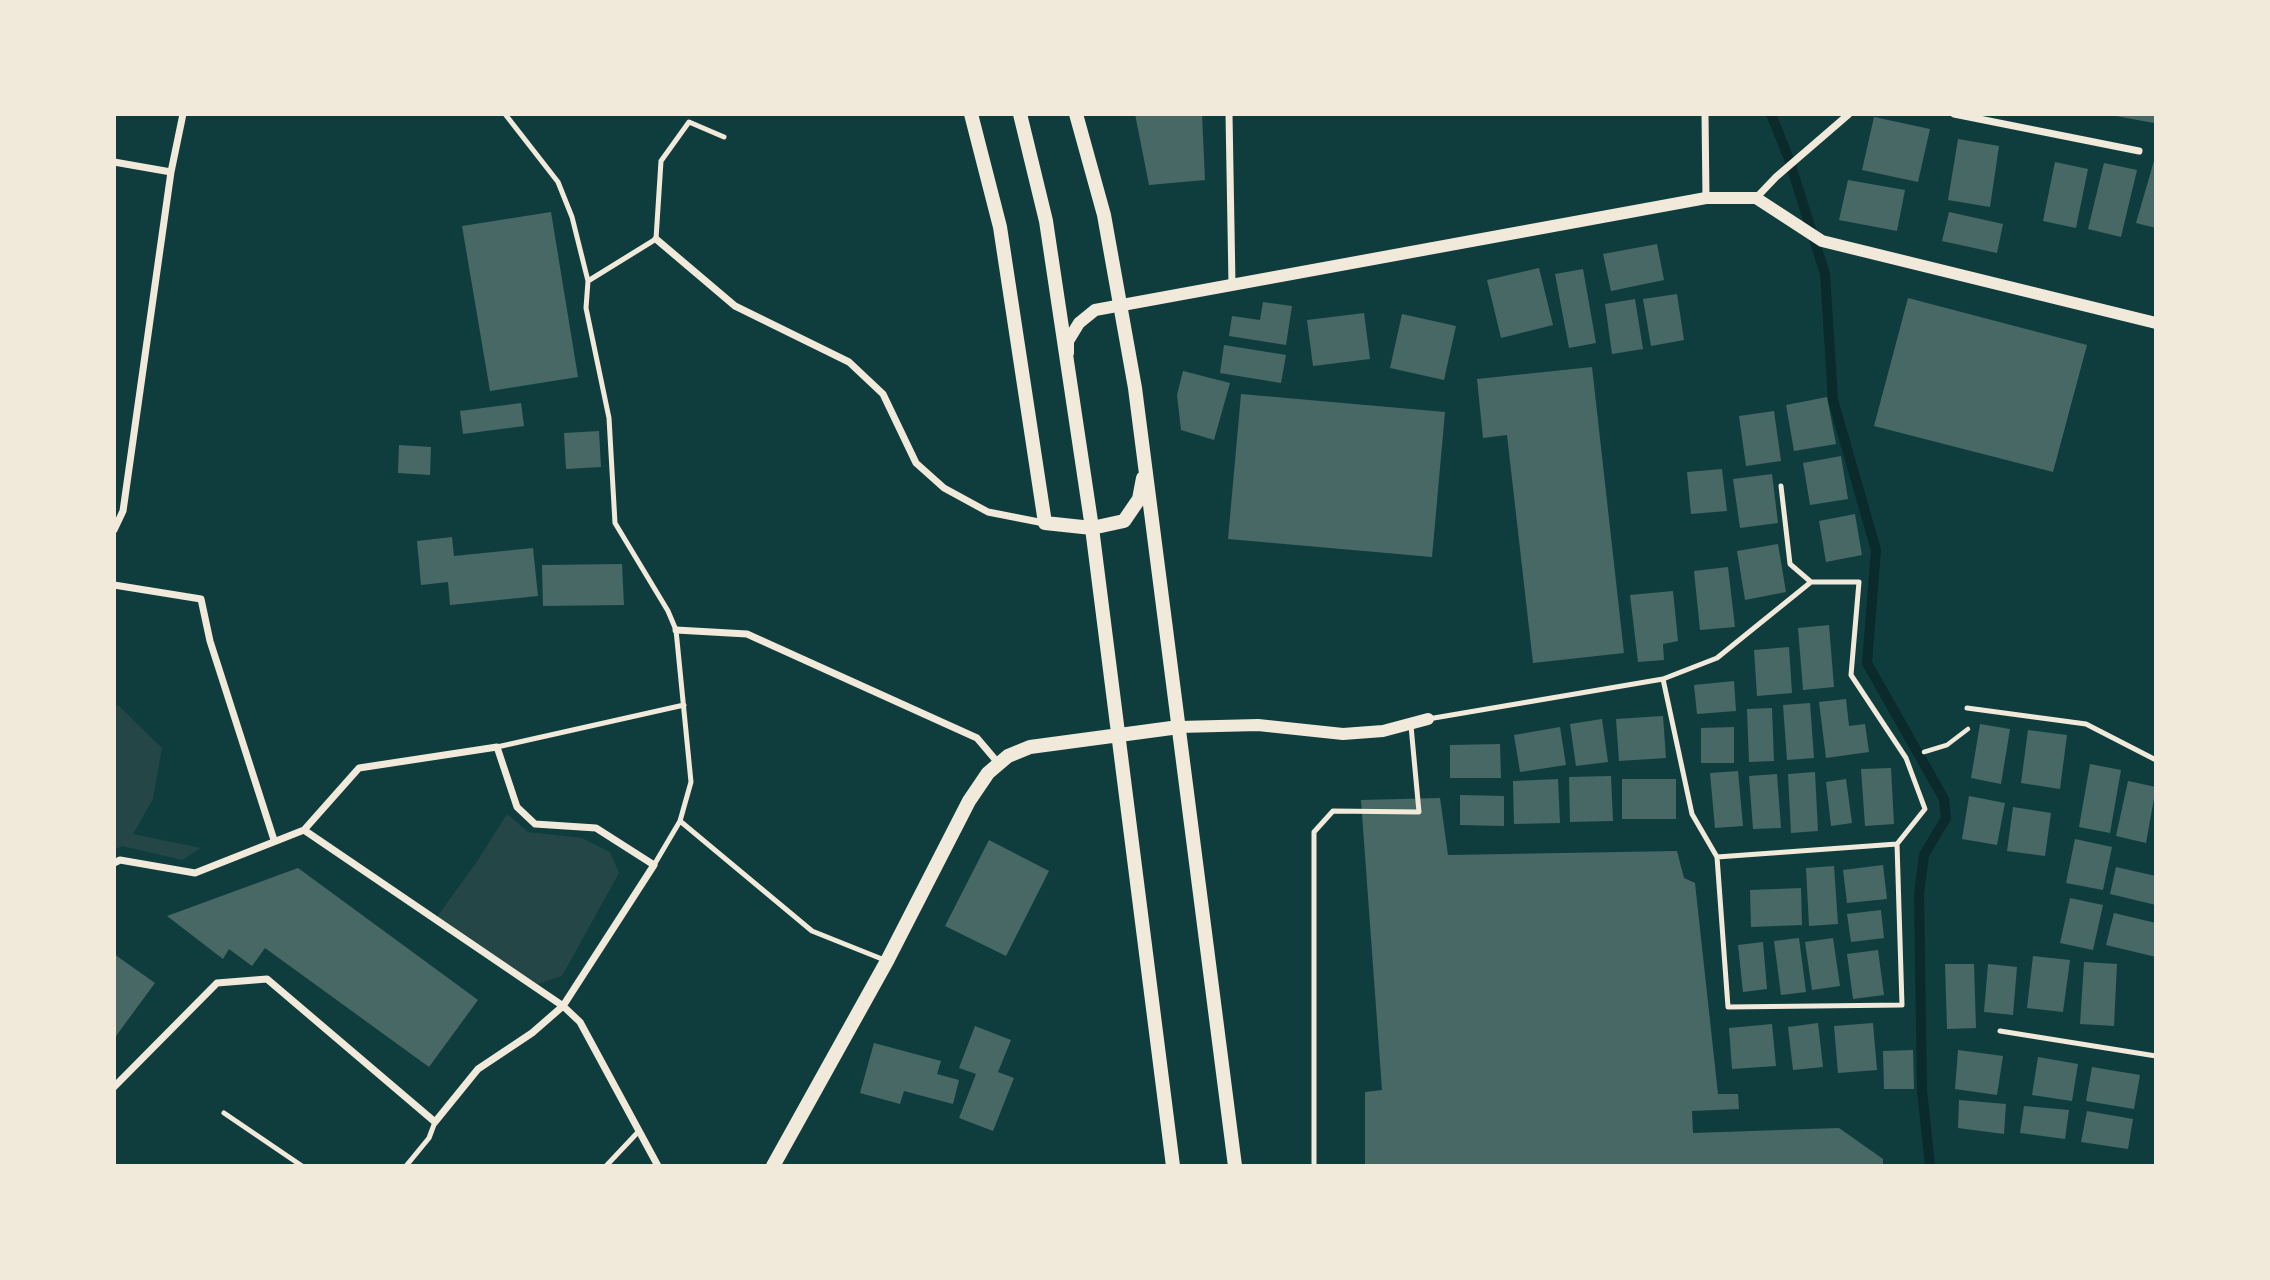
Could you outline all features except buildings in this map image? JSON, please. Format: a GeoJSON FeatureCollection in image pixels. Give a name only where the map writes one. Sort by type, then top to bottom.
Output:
{"type":"FeatureCollection","features":[{"type":"Feature","properties":{"kind":"main road"},"geometry":{"type":"LineString","coordinates":[[971,114],[1000,227],[1045,523],[1092,528],[1124,521],[1139,499],[1146,466]]}},
{"type":"Feature","properties":{"kind":"main road"},"geometry":{"type":"LineString","coordinates":[[1020,114],[1046,220],[1068,362],[1119,734],[1173,1166]]}},
{"type":"Feature","properties":{"kind":"main road"},"geometry":{"type":"LineString","coordinates":[[1076,114],[1104,215],[1121,303],[1146,466],[1235,1166]]}},
{"type":"Feature","properties":{"kind":"main road"},"geometry":{"type":"LineString","coordinates":[[773,1166],[887,961],[969,801],[988,773],[1008,757],[1030,747],[1179,727]]}},
{"type":"Feature","properties":{"kind":"street"},"geometry":{"type":"LineString","coordinates":[[114,530],[123,511],[171,172],[183,114]]}},
{"type":"Feature","properties":{"kind":"street"},"geometry":{"type":"LineString","coordinates":[[1229,114],[1233,284]]}},
{"type":"Feature","properties":{"kind":"street"},"geometry":{"type":"LineString","coordinates":[[1705,114],[1706,198]]}},
{"type":"Feature","properties":{"kind":"street"},"geometry":{"type":"LineString","coordinates":[[1756,198],[1776,177],[1849,114]]}},
{"type":"Feature","properties":{"kind":"street"},"geometry":{"type":"LineString","coordinates":[[1954,114],[2139,150]]}},
{"type":"Feature","properties":{"kind":"street"},"geometry":{"type":"LineString","coordinates":[[114,162],[171,172]]}},
{"type":"Feature","properties":{"kind":"street"},"geometry":{"type":"LineString","coordinates":[[1068,362],[1068,341],[1079,323],[1095,310],[1121,303],[1706,198],[1756,198],[1822,242],[2156,324]]}},
{"type":"Feature","properties":{"kind":"street"},"geometry":{"type":"LineString","coordinates":[[656,239],[735,306],[849,362],[883,394],[916,463],[944,488],[988,512],[1045,523]]}},
{"type":"Feature","properties":{"kind":"street"},"geometry":{"type":"LineString","coordinates":[[114,585],[201,599],[210,641],[274,840]]}},
{"type":"Feature","properties":{"kind":"street"},"geometry":{"type":"LineString","coordinates":[[677,630],[747,634],[976,738],[999,764]]}},
{"type":"Feature","properties":{"kind":"street"},"geometry":{"type":"LineString","coordinates":[[1179,727],[1258,725],[1343,734],[1383,731],[1428,719]]}},
{"type":"Feature","properties":{"kind":"street"},"geometry":{"type":"LineString","coordinates":[[114,863],[120,860],[195,873],[304,830],[359,768],[497,747],[517,807],[535,824],[596,828],[653,865],[563,1006],[532,1033],[478,1069],[435,1122],[267,979],[217,983],[114,1087]]}},
{"type":"Feature","properties":{"kind":"street"},"geometry":{"type":"LineString","coordinates":[[304,830],[563,1006],[580,1022],[658,1166]]}},
{"type":"Feature","properties":{"kind":"lane"},"geometry":{"type":"LineString","coordinates":[[505,114],[558,182],[572,218],[588,281],[586,308],[608,418],[615,523],[677,630],[691,782],[680,821],[653,865]]}},
{"type":"Feature","properties":{"kind":"lane"},"geometry":{"type":"LineString","coordinates":[[588,281],[656,239],[661,161],[689,122],[724,137]]}},
{"type":"Feature","properties":{"kind":"lane"},"geometry":{"type":"LineString","coordinates":[[1781,486],[1790,564],[1811,582]]}},
{"type":"Feature","properties":{"kind":"lane"},"geometry":{"type":"LineString","coordinates":[[1428,719],[1663,679],[1717,658],[1811,582],[1859,582],[1851,676],[1906,758],[1925,809],[1897,844],[1902,1005],[1728,1007],[1717,857],[1692,814],[1663,679]]}},
{"type":"Feature","properties":{"kind":"lane"},"geometry":{"type":"LineString","coordinates":[[497,747],[684,705]]}},
{"type":"Feature","properties":{"kind":"lane"},"geometry":{"type":"LineString","coordinates":[[1967,708],[2086,724],[2156,760]]}},
{"type":"Feature","properties":{"kind":"lane"},"geometry":{"type":"LineString","coordinates":[[1314,1166],[1314,832],[1333,811],[1419,812],[1410,723]]}},
{"type":"Feature","properties":{"kind":"lane"},"geometry":{"type":"LineString","coordinates":[[680,821],[812,931],[887,961]]}},
{"type":"Feature","properties":{"kind":"lane"},"geometry":{"type":"LineString","coordinates":[[1717,857],[1897,844]]}},
{"type":"Feature","properties":{"kind":"lane"},"geometry":{"type":"LineString","coordinates":[[2000,1031],[2156,1056]]}},
{"type":"Feature","properties":{"kind":"lane"},"geometry":{"type":"LineString","coordinates":[[224,1113],[302,1166]]}},
{"type":"Feature","properties":{"kind":"lane"},"geometry":{"type":"LineString","coordinates":[[407,1166],[429,1138],[435,1122]]}},
{"type":"Feature","properties":{"kind":"lane"},"geometry":{"type":"LineString","coordinates":[[606,1166],[639,1131]]}},
{"type":"Feature","properties":{"kind":"path"},"geometry":{"type":"LineString","coordinates":[[1930,750],[1947,745]]}},
{"type":"Feature","properties":{"kind":"shaded area"},"geometry":{"type":"Polygon","coordinates":[[[118,705],[162,748],[153,799],[133,834],[201,848],[182,860],[122,846],[114,850],[114,707],[118,705]]]}},
{"type":"Feature","properties":{"kind":"shaded area"},"geometry":{"type":"Polygon","coordinates":[[[507,814],[528,832],[582,838],[610,852],[619,873],[562,976],[538,984],[437,917],[507,814]]]}},
{"type":"Feature","properties":{"kind":"waterway"},"geometry":{"type":"LineString","coordinates":[[1771,114],[1789,159],[1825,274],[1833,400],[1876,550],[1867,663],[1944,799],[1946,818],[1924,855],[1919,894],[1922,1090],[1930,1166]]}}]}
